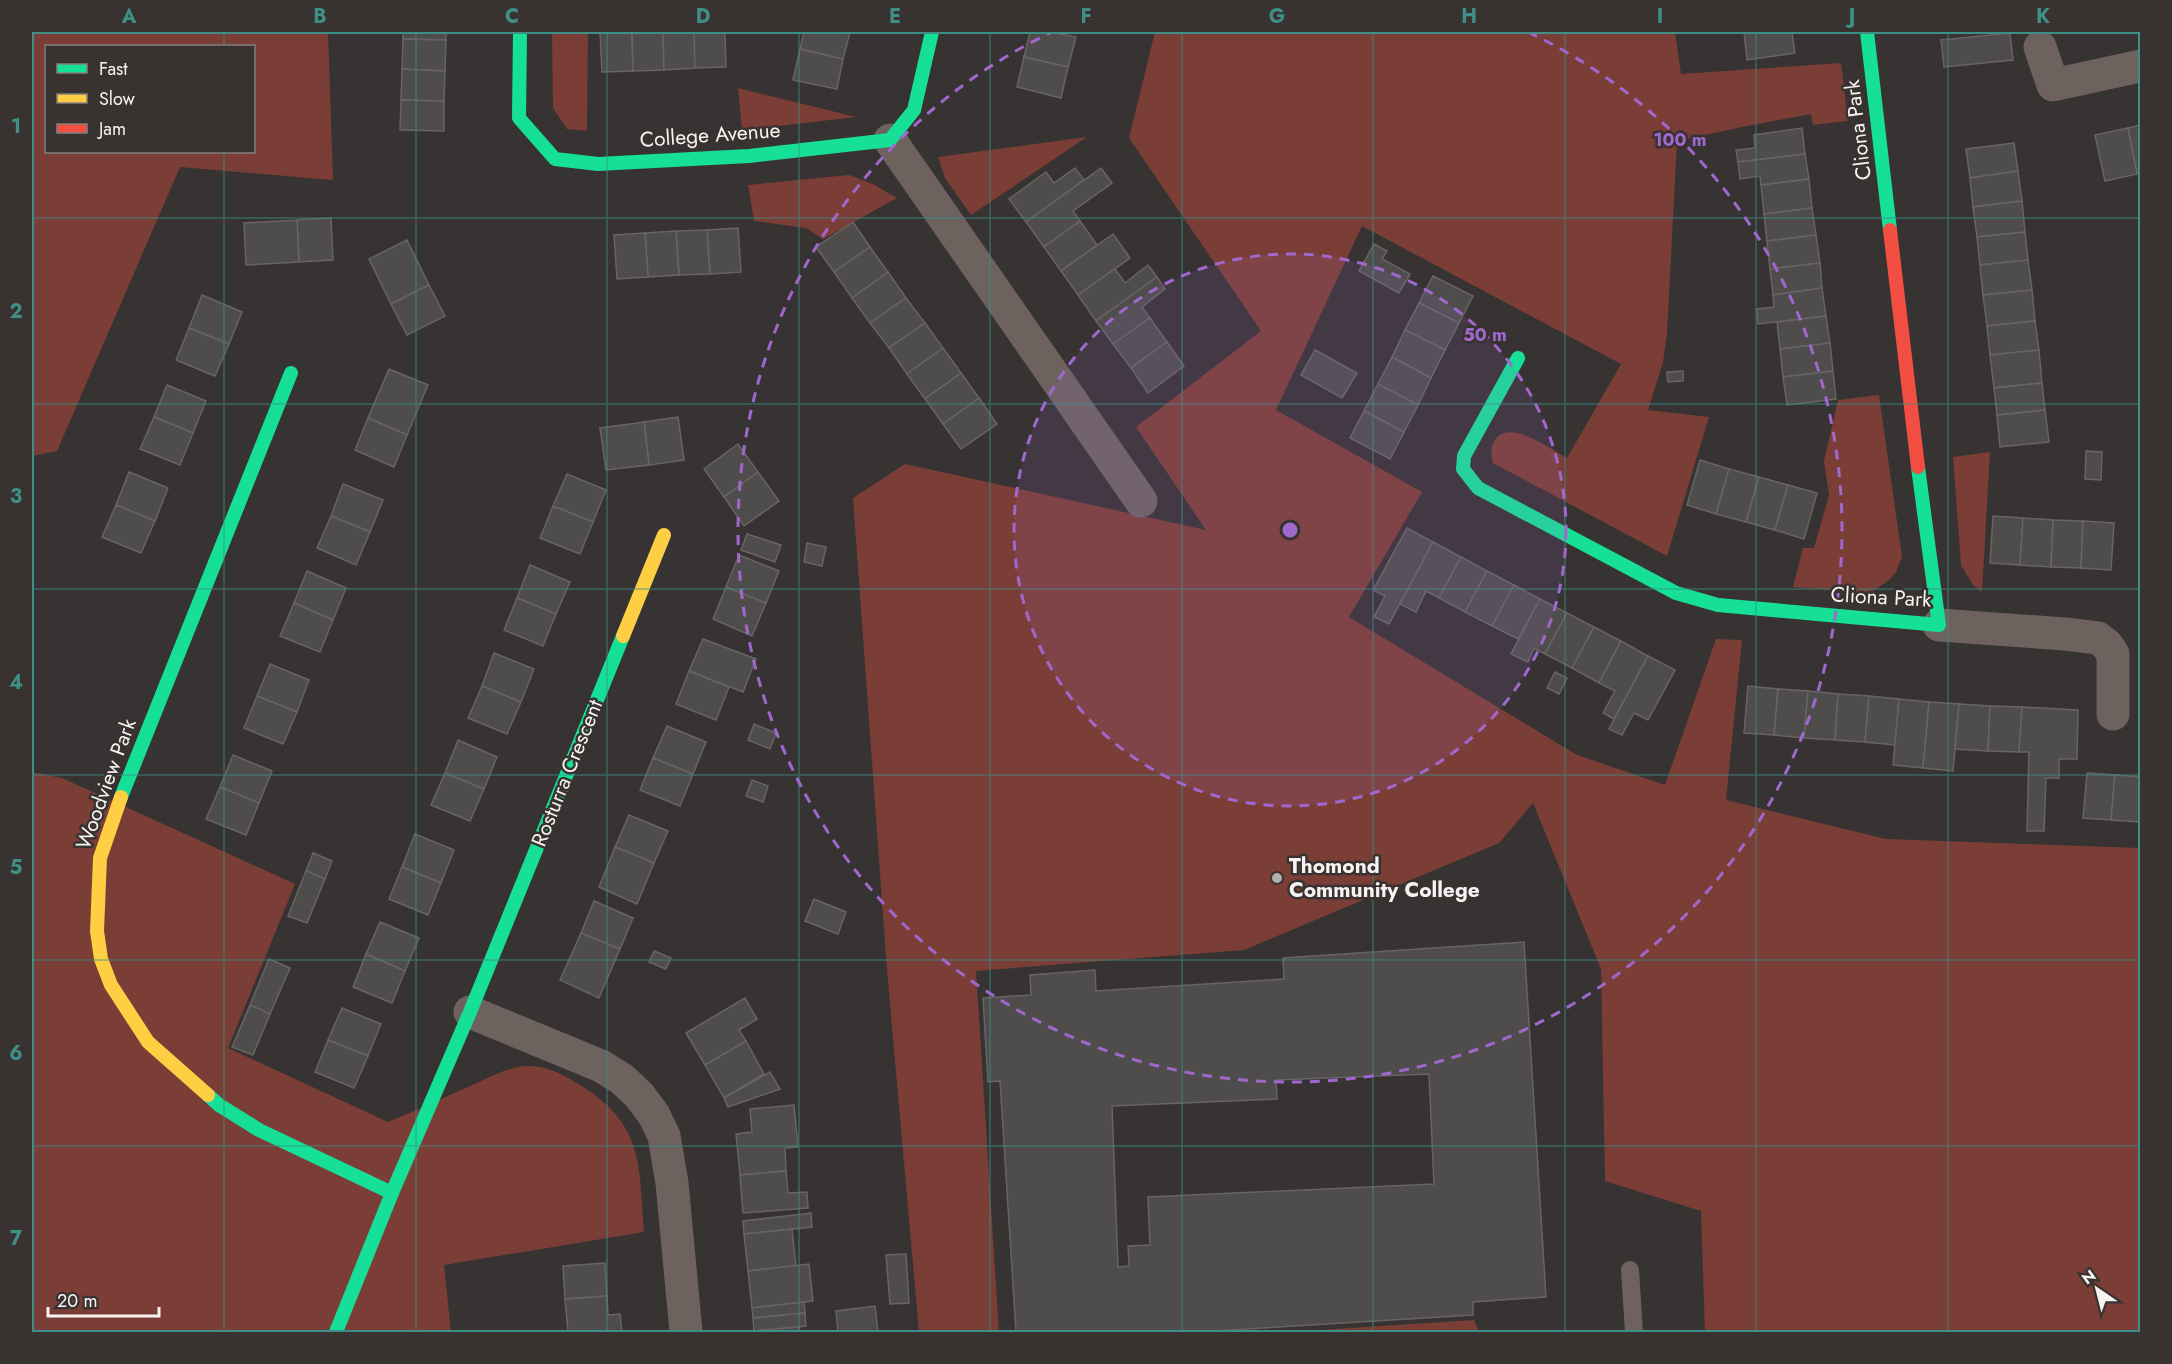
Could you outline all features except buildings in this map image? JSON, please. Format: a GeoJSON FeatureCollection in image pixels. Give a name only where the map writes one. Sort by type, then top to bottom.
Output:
{"type":"FeatureCollection","features":[{"type":"Feature","properties":{"kind":"street","name":"College Avenue"},"geometry":{"type":"LineString","coordinates":[[520,32],[519,118],[555,159],[598,164],[737,156],[890,140]]}},
{"type":"Feature","properties":{"kind":"street"},"geometry":{"type":"LineString","coordinates":[[932,32],[914,110],[890,140],[1141,501]]}},
{"type":"Feature","properties":{"kind":"street","name":"Cliona Park"},"geometry":{"type":"LineString","coordinates":[[1518,358],[1464,456],[1463,469],[1478,488],[1676,593],[1696,600],[1718,605],[1939,626],[1905,370],[1867,32]]}},
{"type":"Feature","properties":{"kind":"street"},"geometry":{"type":"LineString","coordinates":[[2040,47],[2053,85],[2140,66]]}},
{"type":"Feature","properties":{"kind":"street","name":"Woodview Park"},"geometry":{"type":"LineString","coordinates":[[291,374],[114,814],[100,858],[97,931],[101,959],[111,985],[133,1021],[148,1042],[190,1081],[219,1105],[259,1130],[392,1193]]}},
{"type":"Feature","properties":{"kind":"street","name":"Rosturra Crescent"},"geometry":{"type":"LineString","coordinates":[[336,1332],[392,1193],[470,1012],[664,535]]}},
{"type":"Feature","properties":{"kind":"street"},"geometry":{"type":"LineString","coordinates":[[1939,626],[2098,638],[2113,654],[2113,714]]}},
{"type":"Feature","properties":{"kind":"street"},"geometry":{"type":"LineString","coordinates":[[470,1012],[601,1066],[622,1079],[639,1095],[654,1115],[664,1136],[672,1183],[686,1332]]}},
{"type":"Feature","properties":{"kind":"lane"},"geometry":{"type":"LineString","coordinates":[[1630,1270],[1634,1332]]}},
{"type":"Feature","properties":{"kind":"shaded area"},"geometry":{"type":"Polygon","coordinates":[[[32,32],[328,32],[333,180],[180,167],[57,451],[32,456],[32,32]]]}},
{"type":"Feature","properties":{"kind":"shaded area"},"geometry":{"type":"Polygon","coordinates":[[[552,32],[588,32],[587,131],[567,129],[553,108],[552,32]]]}},
{"type":"Feature","properties":{"kind":"shaded area"},"geometry":{"type":"Polygon","coordinates":[[[1155,32],[1675,32],[1681,74],[1841,63],[1848,121],[1813,125],[1811,114],[1677,141],[1667,333],[1663,362],[1648,410],[1709,417],[1667,556],[1493,463],[1491,451],[1493,443],[1502,434],[1510,432],[1530,437],[1567,458],[1621,364],[1362,226],[1276,410],[1422,492],[1349,617],[1577,755],[1665,785],[1716,639],[1742,640],[1726,800],[1886,839],[2140,848],[2140,1332],[1705,1332],[1701,1211],[1605,1181],[1601,969],[1533,803],[1499,843],[1244,950],[976,971],[999,1332],[919,1332],[887,970],[853,498],[905,464],[1206,530],[1136,427],[1261,331],[1129,138],[1155,32]]]}},
{"type":"Feature","properties":{"kind":"shaded area"},"geometry":{"type":"Polygon","coordinates":[[[738,88],[856,117],[742,130],[738,88]]]}},
{"type":"Feature","properties":{"kind":"shaded area"},"geometry":{"type":"Polygon","coordinates":[[[1087,137],[971,215],[945,178],[938,157],[1087,137]]]}},
{"type":"Feature","properties":{"kind":"shaded area"},"geometry":{"type":"Polygon","coordinates":[[[849,175],[873,184],[897,198],[823,239],[806,228],[754,221],[748,185],[849,175]]]}},
{"type":"Feature","properties":{"kind":"shaded area"},"geometry":{"type":"Polygon","coordinates":[[[1879,395],[1902,557],[1896,572],[1889,580],[1870,593],[1793,587],[1803,548],[1814,548],[1829,495],[1824,461],[1838,400],[1879,395]]]}},
{"type":"Feature","properties":{"kind":"shaded area"},"geometry":{"type":"Polygon","coordinates":[[[1990,452],[1982,592],[1973,585],[1961,565],[1953,457],[1990,452]]]}},
{"type":"Feature","properties":{"kind":"shaded area"},"geometry":{"type":"Polygon","coordinates":[[[32,772],[62,778],[295,884],[228,1048],[388,1122],[513,1068],[536,1066],[556,1072],[601,1100],[616,1115],[627,1131],[638,1166],[644,1232],[444,1265],[451,1332],[32,1332],[32,772]]]}},
{"type":"Feature","properties":{"kind":"shaded area"},"geometry":{"type":"Polygon","coordinates":[[[1474,1320],[1479,1332],[1289,1332],[1474,1320]]]}},
{"type":"Feature","properties":{"kind":"traffic: fast"},"geometry":{"type":"LineString","coordinates":[[520,32],[519,118],[555,159],[598,164],[749,156],[890,140],[914,110],[932,32]]}},
{"type":"Feature","properties":{"kind":"traffic: fast"},"geometry":{"type":"LineString","coordinates":[[1867,32],[1890,230]]}},
{"type":"Feature","properties":{"kind":"traffic: fast"},"geometry":{"type":"LineString","coordinates":[[1518,358],[1464,456],[1463,469],[1478,488],[1676,593],[1718,605],[1939,625],[1918,467]]}},
{"type":"Feature","properties":{"kind":"traffic: fast"},"geometry":{"type":"LineString","coordinates":[[121,797],[291,373]]}},
{"type":"Feature","properties":{"kind":"traffic: fast"},"geometry":{"type":"LineString","coordinates":[[336,1332],[392,1193],[470,1012],[623,636]]}},
{"type":"Feature","properties":{"kind":"traffic: fast"},"geometry":{"type":"LineString","coordinates":[[208,1095],[219,1105],[259,1130],[392,1193]]}},
{"type":"Feature","properties":{"kind":"traffic: slow"},"geometry":{"type":"LineString","coordinates":[[623,636],[664,535]]}},
{"type":"Feature","properties":{"kind":"traffic: slow"},"geometry":{"type":"LineString","coordinates":[[121,797],[100,858],[97,931],[101,959],[111,985],[148,1042],[208,1095]]}},
{"type":"Feature","properties":{"kind":"traffic: jam"},"geometry":{"type":"LineString","coordinates":[[1890,230],[1918,467]]}},
{"type":"Feature","properties":{"kind":"place","name":"Thomond Community College"},"geometry":{"type":"Point","coordinates":[1277,878]}}]}
